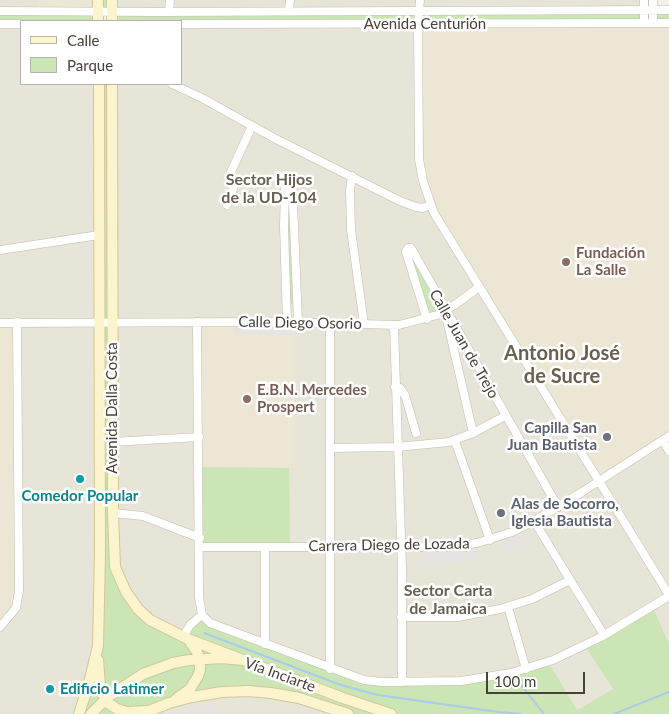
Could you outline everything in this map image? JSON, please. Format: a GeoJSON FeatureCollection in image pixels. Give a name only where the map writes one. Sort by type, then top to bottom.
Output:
{"type":"FeatureCollection","features":[{"type":"Feature","properties":{"kind":"street"},"geometry":{"type":"LineString","coordinates":[[98,0],[98,16]]}},
{"type":"Feature","properties":{"kind":"street"},"geometry":{"type":"LineString","coordinates":[[112,0],[112,17]]}},
{"type":"Feature","properties":{"kind":"street"},"geometry":{"type":"LineString","coordinates":[[169,12],[170,0]]}},
{"type":"Feature","properties":{"kind":"street"},"geometry":{"type":"LineString","coordinates":[[289,11],[290,0]]}},
{"type":"Feature","properties":{"kind":"street"},"geometry":{"type":"LineString","coordinates":[[197,322],[200,597],[202,615],[210,623],[364,680],[402,682],[475,679],[526,669],[566,655],[604,635],[669,595],[440,224],[431,205],[423,181],[419,159],[418,24],[420,0]]}},
{"type":"Feature","properties":{"kind":"street"},"geometry":{"type":"LineString","coordinates":[[483,0],[483,10]]}},
{"type":"Feature","properties":{"kind":"street"},"geometry":{"type":"LineString","coordinates":[[629,10],[638,6],[644,0]]}},
{"type":"Feature","properties":{"kind":"street"},"geometry":{"type":"LineString","coordinates":[[644,0],[644,23]]}},
{"type":"Feature","properties":{"kind":"street"},"geometry":{"type":"LineString","coordinates":[[653,23],[654,0]]}},
{"type":"Feature","properties":{"kind":"street","name":"Avenida Centurión"},"geometry":{"type":"LineString","coordinates":[[654,0],[668,10]]}},
{"type":"Feature","properties":{"kind":"street","name":"Avenida Centurión"},"geometry":{"type":"LineString","coordinates":[[0,11],[112,17],[169,12],[668,10]]}},
{"type":"Feature","properties":{"kind":"street","name":"Avenida Centurión"},"geometry":{"type":"LineString","coordinates":[[182,24],[669,23]]}},
{"type":"Feature","properties":{"kind":"street"},"geometry":{"type":"LineString","coordinates":[[0,24],[20,24]]}},
{"type":"Feature","properties":{"kind":"street","name":"Avenida Dalla Costa"},"geometry":{"type":"LineString","coordinates":[[79,714],[98,646],[100,553],[98,85]]}},
{"type":"Feature","properties":{"kind":"street","name":"Avenida Dalla Costa"},"geometry":{"type":"LineString","coordinates":[[112,85],[112,442],[114,560],[117,575],[138,609],[150,620],[185,638],[243,660]]}},
{"type":"Feature","properties":{"kind":"street"},"geometry":{"type":"LineString","coordinates":[[174,85],[410,205],[422,208],[431,205]]}},
{"type":"Feature","properties":{"kind":"street"},"geometry":{"type":"LineString","coordinates":[[227,205],[236,181],[230,174],[252,126]]}},
{"type":"Feature","properties":{"kind":"street"},"geometry":{"type":"LineString","coordinates":[[352,176],[350,190],[351,230],[364,324]]}},
{"type":"Feature","properties":{"kind":"street"},"geometry":{"type":"LineString","coordinates":[[287,322],[284,218],[285,188],[290,186],[292,188],[298,322]]}},
{"type":"Feature","properties":{"kind":"street"},"geometry":{"type":"LineString","coordinates":[[0,250],[99,235]]}},
{"type":"Feature","properties":{"kind":"street","name":"Calle Juan de Trejo"},"geometry":{"type":"LineString","coordinates":[[427,319],[406,252],[408,248],[411,248],[558,507]]}},
{"type":"Feature","properties":{"kind":"street","name":"Calle Diego Osorio"},"geometry":{"type":"LineString","coordinates":[[0,323],[298,322],[394,325],[427,319],[445,310],[479,287]]}},
{"type":"Feature","properties":{"kind":"street"},"geometry":{"type":"LineString","coordinates":[[445,310],[473,433]]}},
{"type":"Feature","properties":{"kind":"street"},"geometry":{"type":"LineString","coordinates":[[0,627],[16,608],[19,591],[17,322]]}},
{"type":"Feature","properties":{"kind":"street"},"geometry":{"type":"LineString","coordinates":[[330,323],[330,669]]}},
{"type":"Feature","properties":{"kind":"street"},"geometry":{"type":"LineString","coordinates":[[394,325],[401,548],[402,682]]}},
{"type":"Feature","properties":{"kind":"street"},"geometry":{"type":"LineString","coordinates":[[395,387],[400,388],[405,395],[416,433]]}},
{"type":"Feature","properties":{"kind":"street"},"geometry":{"type":"LineString","coordinates":[[330,448],[397,446],[454,441],[505,416]]}},
{"type":"Feature","properties":{"kind":"street"},"geometry":{"type":"LineString","coordinates":[[112,442],[199,437]]}},
{"type":"Feature","properties":{"kind":"street"},"geometry":{"type":"LineString","coordinates":[[666,438],[669,450]]}},
{"type":"Feature","properties":{"kind":"street","name":"Carrera Diego de Lozada"},"geometry":{"type":"LineString","coordinates":[[200,547],[449,547],[490,540],[534,521],[666,438]]}},
{"type":"Feature","properties":{"kind":"street"},"geometry":{"type":"LineString","coordinates":[[454,441],[490,540]]}},
{"type":"Feature","properties":{"kind":"street"},"geometry":{"type":"LineString","coordinates":[[113,513],[143,516],[200,538]]}},
{"type":"Feature","properties":{"kind":"street"},"geometry":{"type":"LineString","coordinates":[[534,521],[604,635]]}},
{"type":"Feature","properties":{"kind":"street"},"geometry":{"type":"LineString","coordinates":[[265,548],[265,644]]}},
{"type":"Feature","properties":{"kind":"street"},"geometry":{"type":"LineString","coordinates":[[401,617],[458,617],[508,607],[539,596],[570,580]]}},
{"type":"Feature","properties":{"kind":"street"},"geometry":{"type":"LineString","coordinates":[[508,607],[526,669]]}},
{"type":"Feature","properties":{"kind":"street"},"geometry":{"type":"LineString","coordinates":[[98,646],[100,685],[106,699],[112,706],[122,711],[133,713],[146,712],[169,703],[183,694],[194,683],[200,670],[200,659],[194,647],[185,638],[190,624],[202,615]]}},
{"type":"Feature","properties":{"kind":"street","name":"Vía Inciarte"},"geometry":{"type":"LineString","coordinates":[[91,714],[118,689],[143,674],[173,664],[200,659],[222,658],[243,660],[391,714]]}},
{"type":"Feature","properties":{"kind":"street","name":"Vía Inciarte"},"geometry":{"type":"LineString","coordinates":[[169,703],[222,692],[261,692],[299,698],[348,714]]}},
{"type":"Feature","properties":{"kind":"shaded area"},"geometry":{"type":"Polygon","coordinates":[[[0,0],[98,0],[98,12],[0,11],[0,0]]]}},
{"type":"Feature","properties":{"kind":"shaded area"},"geometry":{"type":"Polygon","coordinates":[[[37,0],[98,0],[98,11],[37,11],[37,0]]]}},
{"type":"Feature","properties":{"kind":"shaded area"},"geometry":{"type":"Polygon","coordinates":[[[112,0],[644,0],[634,9],[112,12],[112,0]]]}},
{"type":"Feature","properties":{"kind":"shaded area"},"geometry":{"type":"Polygon","coordinates":[[[669,23],[669,686],[613,689],[577,710],[492,677],[382,682],[183,637],[150,620],[117,575],[112,85],[182,85],[182,24],[669,23]]]}},
{"type":"Feature","properties":{"kind":"shaded area","name":"Fundación La Salle"},"geometry":{"type":"Polygon","coordinates":[[[669,23],[669,436],[598,482],[454,247],[423,181],[418,24],[669,23]]]}},
{"type":"Feature","properties":{"kind":"shaded area"},"geometry":{"type":"Polygon","coordinates":[[[0,24],[20,24],[20,85],[99,85],[98,646],[79,714],[0,714],[0,24]]]}},
{"type":"Feature","properties":{"kind":"shaded area"},"geometry":{"type":"Polygon","coordinates":[[[17,322],[18,601],[0,627],[0,323],[17,322]]]}},
{"type":"Feature","properties":{"kind":"shaded area","name":"E.B.N. Mercedes Prospert"},"geometry":{"type":"Polygon","coordinates":[[[197,322],[295,322],[295,468],[199,467],[197,322]]]}},
{"type":"Feature","properties":{"kind":"shaded area"},"geometry":{"type":"Polygon","coordinates":[[[235,322],[295,322],[295,335],[235,334],[235,322]]]}},
{"type":"Feature","properties":{"kind":"shaded area"},"geometry":{"type":"Polygon","coordinates":[[[519,529],[525,544],[506,552],[500,537],[519,529]]]}},
{"type":"Feature","properties":{"kind":"shaded area"},"geometry":{"type":"Polygon","coordinates":[[[473,544],[475,560],[424,565],[423,547],[473,544]]]}},
{"type":"Feature","properties":{"kind":"shaded area"},"geometry":{"type":"Polygon","coordinates":[[[248,691],[348,714],[142,714],[149,710],[248,691]]]}},
{"type":"Feature","properties":{"kind":"shaded area"},"geometry":{"type":"Polygon","coordinates":[[[216,704],[218,714],[174,714],[216,704]]]}},
{"type":"Feature","properties":{"kind":"green space"},"geometry":{"type":"Polygon","coordinates":[[[98,0],[112,0],[112,11],[644,10],[644,0],[653,0],[653,10],[669,10],[669,23],[653,23],[653,11],[645,10],[644,23],[112,20],[112,12],[99,12],[98,20],[20,20],[0,24],[0,11],[98,12],[98,0]]]}},
{"type":"Feature","properties":{"kind":"green space"},"geometry":{"type":"Polygon","coordinates":[[[99,85],[112,85],[113,546],[131,601],[183,637],[186,629],[203,618],[356,678],[461,681],[548,662],[577,710],[613,689],[585,646],[652,606],[669,644],[669,714],[348,714],[337,710],[232,691],[142,714],[79,714],[95,660],[99,85]]]}},
{"type":"Feature","properties":{"kind":"green space"},"geometry":{"type":"Polygon","coordinates":[[[294,225],[297,304],[286,304],[284,226],[294,225]]]}},
{"type":"Feature","properties":{"kind":"green space"},"geometry":{"type":"Polygon","coordinates":[[[409,247],[445,311],[429,318],[406,249],[409,247]]]}},
{"type":"Feature","properties":{"kind":"green space"},"geometry":{"type":"Polygon","coordinates":[[[199,467],[289,468],[290,547],[200,547],[199,467]]]}},
{"type":"Feature","properties":{"kind":"waterway"},"geometry":{"type":"LineString","coordinates":[[204,633],[341,685],[378,695],[522,714]]}},
{"type":"Feature","properties":{"kind":"waterway"},"geometry":{"type":"LineString","coordinates":[[515,677],[544,714]]}},
{"type":"Feature","properties":{"kind":"waterway"},"geometry":{"type":"LineString","coordinates":[[614,714],[669,692]]}},
{"type":"Feature","properties":{"kind":"place","name":"Fundación La Salle"},"geometry":{"type":"Point","coordinates":[566,262]}},
{"type":"Feature","properties":{"kind":"place","name":"E.B.N. Mercedes Prospert"},"geometry":{"type":"Point","coordinates":[247,399]}},
{"type":"Feature","properties":{"kind":"place","name":"Capilla San Juan Bautista"},"geometry":{"type":"Point","coordinates":[607,437]}},
{"type":"Feature","properties":{"kind":"place","name":"Comedor Popular"},"geometry":{"type":"Point","coordinates":[80,479]}},
{"type":"Feature","properties":{"kind":"place","name":"Alas de Socorro, Iglesia Bautista"},"geometry":{"type":"Point","coordinates":[501,513]}},
{"type":"Feature","properties":{"kind":"place","name":"Edificio Latimer"},"geometry":{"type":"Point","coordinates":[50,689]}},
{"type":"Feature","properties":{"kind":"district","name":"Sector Hijos de la UD-104"},"geometry":{"type":"Point","coordinates":[269,189]}},
{"type":"Feature","properties":{"kind":"district","name":"Antonio José de Sucre"},"geometry":{"type":"Point","coordinates":[562,366]}},
{"type":"Feature","properties":{"kind":"district","name":"Sector Carta de Jamaica"},"geometry":{"type":"Point","coordinates":[448,600]}}]}
